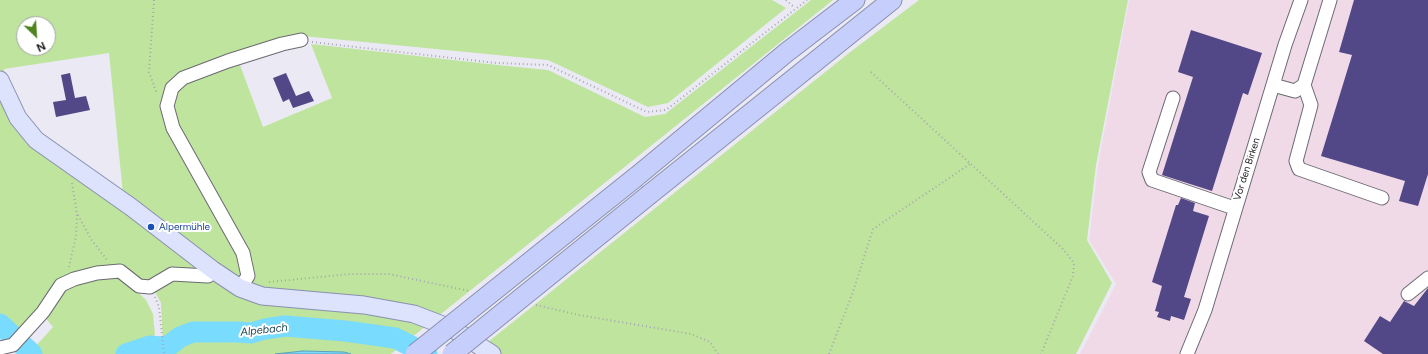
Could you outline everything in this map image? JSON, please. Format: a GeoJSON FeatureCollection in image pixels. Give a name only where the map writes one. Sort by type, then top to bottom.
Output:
{"type":"FeatureCollection","features":[{"type":"Feature","properties":{"kind":"highway"},"geometry":{"type":"LineString","coordinates":[[415,354],[636,177],[787,52],[855,0]]}},
{"type":"Feature","properties":{"kind":"highway"},"geometry":{"type":"LineString","coordinates":[[452,354],[892,0]]}},
{"type":"Feature","properties":{"kind":"main road"},"geometry":{"type":"LineString","coordinates":[[0,80],[18,118],[36,140],[131,207],[213,270],[240,288],[262,296],[364,305],[414,314],[452,329],[492,354]]}},
{"type":"Feature","properties":{"kind":"street","name":"Vor den Birken"},"geometry":{"type":"LineString","coordinates":[[1187,354],[1205,310],[1234,208],[1301,0]]}},
{"type":"Feature","properties":{"kind":"street"},"geometry":{"type":"LineString","coordinates":[[1330,0],[1304,85],[1311,105],[1296,161],[1299,169],[1382,198]]}},
{"type":"Feature","properties":{"kind":"street"},"geometry":{"type":"LineString","coordinates":[[240,288],[248,276],[243,253],[173,128],[167,106],[172,88],[183,78],[228,61],[282,44],[301,40]]}},
{"type":"Feature","properties":{"kind":"street"},"geometry":{"type":"LineString","coordinates":[[1273,85],[1295,91],[1304,85]]}},
{"type":"Feature","properties":{"kind":"street"},"geometry":{"type":"LineString","coordinates":[[1173,98],[1149,172],[1152,180],[1234,208]]}},
{"type":"Feature","properties":{"kind":"street"},"geometry":{"type":"LineString","coordinates":[[0,348],[14,345],[44,312],[60,285],[96,273],[120,271],[139,286],[150,287],[172,274],[208,276],[213,270]]}},
{"type":"Feature","properties":{"kind":"street"},"geometry":{"type":"LineString","coordinates":[[1408,294],[1428,278]]}},
{"type":"Feature","properties":{"kind":"path"},"geometry":{"type":"LineString","coordinates":[[154,0],[149,72],[158,96],[167,106]]}},
{"type":"Feature","properties":{"kind":"path"},"geometry":{"type":"LineString","coordinates":[[786,0],[795,8]]}},
{"type":"Feature","properties":{"kind":"path"},"geometry":{"type":"LineString","coordinates":[[301,40],[496,63],[548,65],[647,112],[666,110],[807,0]]}},
{"type":"Feature","properties":{"kind":"path"},"geometry":{"type":"LineString","coordinates":[[871,72],[1063,249],[1074,263],[1073,276],[1041,354]]}},
{"type":"Feature","properties":{"kind":"path"},"geometry":{"type":"LineString","coordinates":[[829,354],[853,292],[873,229],[970,164]]}},
{"type":"Feature","properties":{"kind":"path"},"geometry":{"type":"LineString","coordinates":[[60,285],[68,271],[76,236],[77,214],[72,188],[71,165]]}},
{"type":"Feature","properties":{"kind":"path"},"geometry":{"type":"LineString","coordinates":[[77,214],[106,259],[120,271]]}},
{"type":"Feature","properties":{"kind":"path"},"geometry":{"type":"LineString","coordinates":[[150,287],[159,307],[164,354]]}},
{"type":"Feature","properties":{"kind":"shaded area"},"geometry":{"type":"Polygon","coordinates":[[[1129,0],[1428,0],[1428,354],[1080,354],[1116,284],[1089,240],[1098,165],[1129,0]]]}},
{"type":"Feature","properties":{"kind":"green space"},"geometry":{"type":"Polygon","coordinates":[[[0,0],[772,0],[786,8],[668,103],[648,107],[548,60],[303,36],[237,57],[263,127],[332,98],[311,44],[548,70],[645,117],[665,114],[811,0],[833,0],[391,354],[166,354],[163,345],[161,303],[153,288],[214,265],[149,285],[97,271],[64,275],[21,335],[2,320],[0,314],[0,0]],[[109,53],[4,69],[6,79],[22,117],[39,137],[123,194],[109,53]]]}},
{"type":"Feature","properties":{"kind":"green space"},"geometry":{"type":"Polygon","coordinates":[[[919,0],[1128,0],[1096,165],[1087,240],[1112,283],[1076,354],[473,354],[849,53],[919,0]]]}},
{"type":"Feature","properties":{"kind":"green space"},"geometry":{"type":"Polygon","coordinates":[[[119,274],[146,300],[153,314],[155,335],[116,354],[41,354],[34,348],[53,327],[44,316],[61,286],[119,274]]]}},
{"type":"Feature","properties":{"kind":"water"},"geometry":{"type":"Polygon","coordinates":[[[303,351],[344,352],[351,354],[275,354],[303,351]]]}},
{"type":"Feature","properties":{"kind":"building"},"geometry":{"type":"Polygon","coordinates":[[[1354,0],[1428,0],[1428,174],[1418,206],[1399,201],[1405,181],[1321,156],[1352,55],[1339,52],[1354,0]]]}},
{"type":"Feature","properties":{"kind":"building"},"geometry":{"type":"Polygon","coordinates":[[[1191,30],[1262,53],[1248,95],[1243,93],[1212,191],[1162,175],[1193,77],[1178,72],[1191,30]]]}},
{"type":"Feature","properties":{"kind":"building"},"geometry":{"type":"Polygon","coordinates":[[[70,73],[75,98],[86,96],[90,110],[56,117],[53,102],[66,100],[61,75],[70,73]]]}},
{"type":"Feature","properties":{"kind":"building"},"geometry":{"type":"Polygon","coordinates":[[[286,73],[296,96],[309,91],[314,101],[293,108],[289,99],[283,102],[273,78],[286,73]]]}},
{"type":"Feature","properties":{"kind":"building"},"geometry":{"type":"Polygon","coordinates":[[[1181,198],[1195,203],[1193,211],[1209,216],[1184,297],[1191,299],[1184,320],[1171,316],[1170,321],[1157,317],[1159,312],[1155,311],[1162,286],[1152,282],[1176,205],[1178,205],[1181,198]]]}},
{"type":"Feature","properties":{"kind":"building"},"geometry":{"type":"Polygon","coordinates":[[[1428,288],[1428,354],[1383,354],[1364,341],[1380,316],[1390,322],[1404,301],[1414,306],[1428,288]]]}},
{"type":"Feature","properties":{"kind":"waterway","name":"Alpebach"},"geometry":{"type":"LineString","coordinates":[[0,324],[32,354]]}},
{"type":"Feature","properties":{"kind":"waterway","name":"Alpebach"},"geometry":{"type":"LineString","coordinates":[[126,354],[150,346],[162,347],[170,345],[180,337],[193,332],[251,333],[285,326],[345,331],[395,338],[427,354]]}},
{"type":"Feature","properties":{"kind":"place","name":"Alpermühle"},"geometry":{"type":"Point","coordinates":[151,227]}}]}
